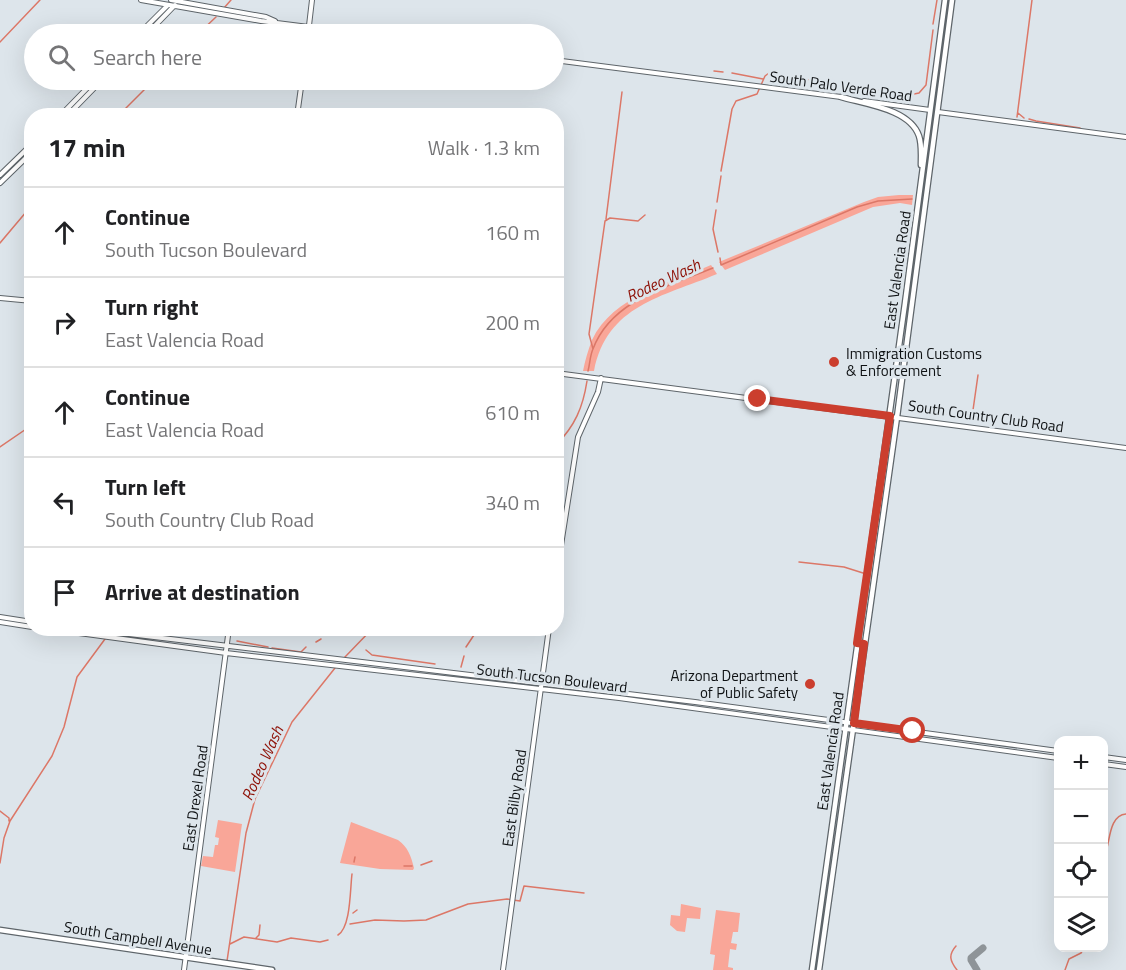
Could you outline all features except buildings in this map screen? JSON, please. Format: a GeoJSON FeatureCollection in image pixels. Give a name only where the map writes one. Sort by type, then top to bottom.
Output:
{"type":"FeatureCollection","features":[{"type":"Feature","properties":{"kind":"main road"},"geometry":{"type":"LineString","coordinates":[[141,0],[179,1],[266,17],[279,22]]}},
{"type":"Feature","properties":{"kind":"main road"},"geometry":{"type":"LineString","coordinates":[[190,0],[197,4]]}},
{"type":"Feature","properties":{"kind":"main road"},"geometry":{"type":"LineString","coordinates":[[309,24],[312,0]]}},
{"type":"Feature","properties":{"kind":"main road","name":"East Valencia Road"},"geometry":{"type":"LineString","coordinates":[[812,970],[911,264],[945,0]]}},
{"type":"Feature","properties":{"kind":"main road","name":"East Valencia Road"},"geometry":{"type":"LineString","coordinates":[[819,970],[897,417],[951,0]]}},
{"type":"Feature","properties":{"kind":"main road"},"geometry":{"type":"LineString","coordinates":[[147,1],[158,8],[154,19]]}},
{"type":"Feature","properties":{"kind":"main road"},"geometry":{"type":"LineString","coordinates":[[171,1],[174,6],[266,22],[291,24]]}},
{"type":"Feature","properties":{"kind":"main road"},"geometry":{"type":"LineString","coordinates":[[149,24],[171,1]]}},
{"type":"Feature","properties":{"kind":"main road"},"geometry":{"type":"LineString","coordinates":[[157,24],[179,1]]}},
{"type":"Feature","properties":{"kind":"main road","name":"South Palo Verde Road"},"geometry":{"type":"LineString","coordinates":[[564,61],[1126,137]]}},
{"type":"Feature","properties":{"kind":"main road"},"geometry":{"type":"LineString","coordinates":[[68,108],[85,90]]}},
{"type":"Feature","properties":{"kind":"main road"},"geometry":{"type":"LineString","coordinates":[[75,108],[92,90]]}},
{"type":"Feature","properties":{"kind":"main road"},"geometry":{"type":"LineString","coordinates":[[298,108],[301,90]]}},
{"type":"Feature","properties":{"kind":"main road"},"geometry":{"type":"LineString","coordinates":[[841,98],[897,113],[910,122],[919,134],[920,189]]}},
{"type":"Feature","properties":{"kind":"main road"},"geometry":{"type":"LineString","coordinates":[[0,175],[24,152]]}},
{"type":"Feature","properties":{"kind":"main road"},"geometry":{"type":"LineString","coordinates":[[0,183],[24,160]]}},
{"type":"Feature","properties":{"kind":"main road"},"geometry":{"type":"LineString","coordinates":[[911,264],[917,265]]}},
{"type":"Feature","properties":{"kind":"main road"},"geometry":{"type":"LineString","coordinates":[[0,298],[24,300]]}},
{"type":"Feature","properties":{"kind":"main road","name":"South Country Club Road"},"geometry":{"type":"LineString","coordinates":[[564,374],[1126,448]]}},
{"type":"Feature","properties":{"kind":"main road"},"geometry":{"type":"LineString","coordinates":[[564,524],[577,438],[598,392],[601,378]]}},
{"type":"Feature","properties":{"kind":"main road"},"geometry":{"type":"LineString","coordinates":[[878,493],[886,494]]}},
{"type":"Feature","properties":{"kind":"main road"},"geometry":{"type":"LineString","coordinates":[[868,560],[876,561]]}},
{"type":"Feature","properties":{"kind":"main road"},"geometry":{"type":"LineString","coordinates":[[0,617],[24,621]]}},
{"type":"Feature","properties":{"kind":"main road"},"geometry":{"type":"LineString","coordinates":[[0,622],[24,626]]}},
{"type":"Feature","properties":{"kind":"main road","name":"South Tucson Boulevard"},"geometry":{"type":"LineString","coordinates":[[92,636],[338,659],[1054,757]]}},
{"type":"Feature","properties":{"kind":"main road","name":"South Tucson Boulevard"},"geometry":{"type":"LineString","coordinates":[[132,636],[340,665],[846,722],[1054,750]]}},
{"type":"Feature","properties":{"kind":"main road","name":"East Drexel Road"},"geometry":{"type":"LineString","coordinates":[[184,970],[228,636]]}},
{"type":"Feature","properties":{"kind":"main road","name":"East Bilby Road"},"geometry":{"type":"LineString","coordinates":[[503,970],[548,636]]}},
{"type":"Feature","properties":{"kind":"main road"},"geometry":{"type":"LineString","coordinates":[[857,643],[864,644]]}},
{"type":"Feature","properties":{"kind":"main road"},"geometry":{"type":"LineString","coordinates":[[1108,758],[1126,760]]}},
{"type":"Feature","properties":{"kind":"main road"},"geometry":{"type":"LineString","coordinates":[[1108,765],[1126,767]]}},
{"type":"Feature","properties":{"kind":"main road"},"geometry":{"type":"LineString","coordinates":[[835,800],[843,801]]}},
{"type":"Feature","properties":{"kind":"main road","name":"South Campbell Avenue"},"geometry":{"type":"LineString","coordinates":[[0,930],[272,970]]}},
{"type":"Feature","properties":{"kind":"shaded area"},"geometry":{"type":"Polygon","coordinates":[[[913,195],[912,205],[900,203],[873,207],[725,270],[719,262],[864,202],[878,197],[913,195]]]}},
{"type":"Feature","properties":{"kind":"shaded area"},"geometry":{"type":"Polygon","coordinates":[[[711,265],[717,274],[657,297],[624,317],[611,331],[601,349],[594,371],[583,371],[592,340],[614,312],[644,292],[711,265]]]}},
{"type":"Feature","properties":{"kind":"shaded area"},"geometry":{"type":"Polygon","coordinates":[[[218,820],[242,824],[235,872],[201,866],[203,856],[213,857],[215,845],[218,845],[219,838],[215,837],[218,820]]]}},
{"type":"Feature","properties":{"kind":"shaded area"},"geometry":{"type":"Polygon","coordinates":[[[351,822],[398,840],[409,852],[413,870],[380,869],[340,863],[351,822]]]}},
{"type":"Feature","properties":{"kind":"shaded area"},"geometry":{"type":"Polygon","coordinates":[[[681,904],[701,908],[700,919],[687,918],[685,932],[677,931],[670,925],[671,915],[680,916],[681,904]]]}},
{"type":"Feature","properties":{"kind":"shaded area"},"geometry":{"type":"Polygon","coordinates":[[[716,910],[740,913],[738,932],[733,932],[731,943],[737,944],[736,950],[730,949],[728,967],[733,970],[713,970],[715,955],[710,954],[716,910]]]}},
{"type":"Feature","properties":{"kind":"waterway"},"geometry":{"type":"LineString","coordinates":[[0,42],[40,0]]}},
{"type":"Feature","properties":{"kind":"waterway"},"geometry":{"type":"LineString","coordinates":[[224,8],[231,0]]}},
{"type":"Feature","properties":{"kind":"waterway","name":"Rodeo Wash"},"geometry":{"type":"LineString","coordinates":[[933,24],[937,0]]}},
{"type":"Feature","properties":{"kind":"waterway"},"geometry":{"type":"LineString","coordinates":[[1017,117],[1032,0]]}},
{"type":"Feature","properties":{"kind":"waterway"},"geometry":{"type":"LineString","coordinates":[[209,24],[216,17]]}},
{"type":"Feature","properties":{"kind":"waterway","name":"Rodeo Wash"},"geometry":{"type":"LineString","coordinates":[[841,85],[909,95],[919,93],[926,85],[933,30]]}},
{"type":"Feature","properties":{"kind":"waterway"},"geometry":{"type":"LineString","coordinates":[[714,71],[723,72]]}},
{"type":"Feature","properties":{"kind":"waterway"},"geometry":{"type":"LineString","coordinates":[[732,73],[763,79]]}},
{"type":"Feature","properties":{"kind":"waterway","name":"Rodeo Wash"},"geometry":{"type":"LineString","coordinates":[[721,171],[732,109],[736,101],[757,94],[765,76],[769,73],[833,84]]}},
{"type":"Feature","properties":{"kind":"waterway"},"geometry":{"type":"LineString","coordinates":[[126,108],[144,90]]}},
{"type":"Feature","properties":{"kind":"waterway"},"geometry":{"type":"LineString","coordinates":[[606,219],[622,92]]}},
{"type":"Feature","properties":{"kind":"waterway"},"geometry":{"type":"LineString","coordinates":[[1018,113],[1024,118]]}},
{"type":"Feature","properties":{"kind":"waterway"},"geometry":{"type":"LineString","coordinates":[[1029,119],[1080,128]]}},
{"type":"Feature","properties":{"kind":"waterway","name":"Rodeo Wash"},"geometry":{"type":"LineString","coordinates":[[717,202],[721,176]]}},
{"type":"Feature","properties":{"kind":"waterway"},"geometry":{"type":"LineString","coordinates":[[720,258],[721,265],[857,207],[878,201],[912,199]]}},
{"type":"Feature","properties":{"kind":"waterway","name":"Rodeo Wash"},"geometry":{"type":"LineString","coordinates":[[716,210],[713,229],[718,252]]}},
{"type":"Feature","properties":{"kind":"waterway"},"geometry":{"type":"LineString","coordinates":[[0,243],[24,214]]}},
{"type":"Feature","properties":{"kind":"waterway"},"geometry":{"type":"LineString","coordinates":[[593,349],[589,334],[605,221],[610,218],[638,221],[645,215]]}},
{"type":"Feature","properties":{"kind":"waterway","name":"Rodeo Wash"},"geometry":{"type":"LineString","coordinates":[[588,371],[593,349],[613,318],[643,297],[713,268]]}},
{"type":"Feature","properties":{"kind":"waterway"},"geometry":{"type":"LineString","coordinates":[[958,416],[972,417],[978,375]]}},
{"type":"Feature","properties":{"kind":"waterway","name":"Rodeo Wash"},"geometry":{"type":"LineString","coordinates":[[564,436],[577,416],[587,381]]}},
{"type":"Feature","properties":{"kind":"waterway"},"geometry":{"type":"LineString","coordinates":[[932,412],[951,415]]}},
{"type":"Feature","properties":{"kind":"waterway"},"geometry":{"type":"LineString","coordinates":[[0,447],[24,430]]}},
{"type":"Feature","properties":{"kind":"waterway"},"geometry":{"type":"LineString","coordinates":[[799,562],[844,567],[863,573]]}},
{"type":"Feature","properties":{"kind":"waterway","name":"Rodeo Wash"},"geometry":{"type":"LineString","coordinates":[[344,658],[365,636]]}},
{"type":"Feature","properties":{"kind":"waterway"},"geometry":{"type":"LineString","coordinates":[[466,647],[473,636]]}},
{"type":"Feature","properties":{"kind":"waterway"},"geometry":{"type":"LineString","coordinates":[[0,863],[4,838],[10,821],[52,756],[64,727],[77,677],[105,639]]}},
{"type":"Feature","properties":{"kind":"waterway"},"geometry":{"type":"LineString","coordinates":[[316,642],[321,639]]}},
{"type":"Feature","properties":{"kind":"waterway"},"geometry":{"type":"LineString","coordinates":[[237,641],[268,647]]}},
{"type":"Feature","properties":{"kind":"waterway"},"geometry":{"type":"LineString","coordinates":[[272,648],[301,652],[306,647]]}},
{"type":"Feature","properties":{"kind":"waterway"},"geometry":{"type":"LineString","coordinates":[[366,650],[372,655],[435,664]]}},
{"type":"Feature","properties":{"kind":"waterway"},"geometry":{"type":"LineString","coordinates":[[461,667],[464,656]]}},
{"type":"Feature","properties":{"kind":"waterway","name":"Rodeo Wash"},"geometry":{"type":"LineString","coordinates":[[227,961],[246,833],[255,799],[292,722],[335,668]]}},
{"type":"Feature","properties":{"kind":"waterway"},"geometry":{"type":"LineString","coordinates":[[550,680],[565,682]]}},
{"type":"Feature","properties":{"kind":"waterway"},"geometry":{"type":"LineString","coordinates":[[570,682],[594,686]]}},
{"type":"Feature","properties":{"kind":"waterway"},"geometry":{"type":"LineString","coordinates":[[598,686],[615,688]]}},
{"type":"Feature","properties":{"kind":"waterway"},"geometry":{"type":"LineString","coordinates":[[0,811],[9,818],[9,821]]}},
{"type":"Feature","properties":{"kind":"waterway"},"geometry":{"type":"LineString","coordinates":[[1108,844],[1114,822],[1121,815],[1126,814]]}},
{"type":"Feature","properties":{"kind":"waterway"},"geometry":{"type":"LineString","coordinates":[[354,862],[355,857]]}},
{"type":"Feature","properties":{"kind":"waterway"},"geometry":{"type":"LineString","coordinates":[[421,865],[432,861]]}},
{"type":"Feature","properties":{"kind":"waterway"},"geometry":{"type":"LineString","coordinates":[[404,866],[412,866]]}},
{"type":"Feature","properties":{"kind":"waterway"},"geometry":{"type":"LineString","coordinates":[[338,935],[348,916],[352,874]]}},
{"type":"Feature","properties":{"kind":"waterway"},"geometry":{"type":"LineString","coordinates":[[350,924],[375,920],[426,920],[468,904],[507,899],[520,901],[524,886],[584,893]]}},
{"type":"Feature","properties":{"kind":"waterway"},"geometry":{"type":"LineString","coordinates":[[353,913],[357,910]]}},
{"type":"Feature","properties":{"kind":"waterway"},"geometry":{"type":"LineString","coordinates":[[256,938],[259,935],[260,925]]}},
{"type":"Feature","properties":{"kind":"waterway"},"geometry":{"type":"LineString","coordinates":[[230,944],[244,937],[277,942],[291,938],[320,942],[328,940]]}},
{"type":"Feature","properties":{"kind":"waterway"},"geometry":{"type":"LineString","coordinates":[[956,946],[951,958],[957,970]]}},
{"type":"Feature","properties":{"kind":"waterway"},"geometry":{"type":"LineString","coordinates":[[1065,970],[1069,959],[1082,952]]}},
{"type":"Feature","properties":{"kind":"taxiway"},"geometry":{"type":"LineString","coordinates":[[977,970],[971,958],[983,948]]}},
{"type":"Feature","properties":{"kind":"place","name":"Immigration Customs & Enforcement"},"geometry":{"type":"Point","coordinates":[834,362]}},
{"type":"Feature","properties":{"kind":"place","name":"Arizona Department of Public Safety"},"geometry":{"type":"Point","coordinates":[810,684]}},
{"type":"Feature","properties":{"kind":"route"},"geometry":{"type":"LineString","coordinates":[[758,399],[890,416],[857,643],[864,644],[854,723],[913,731]]}}]}
